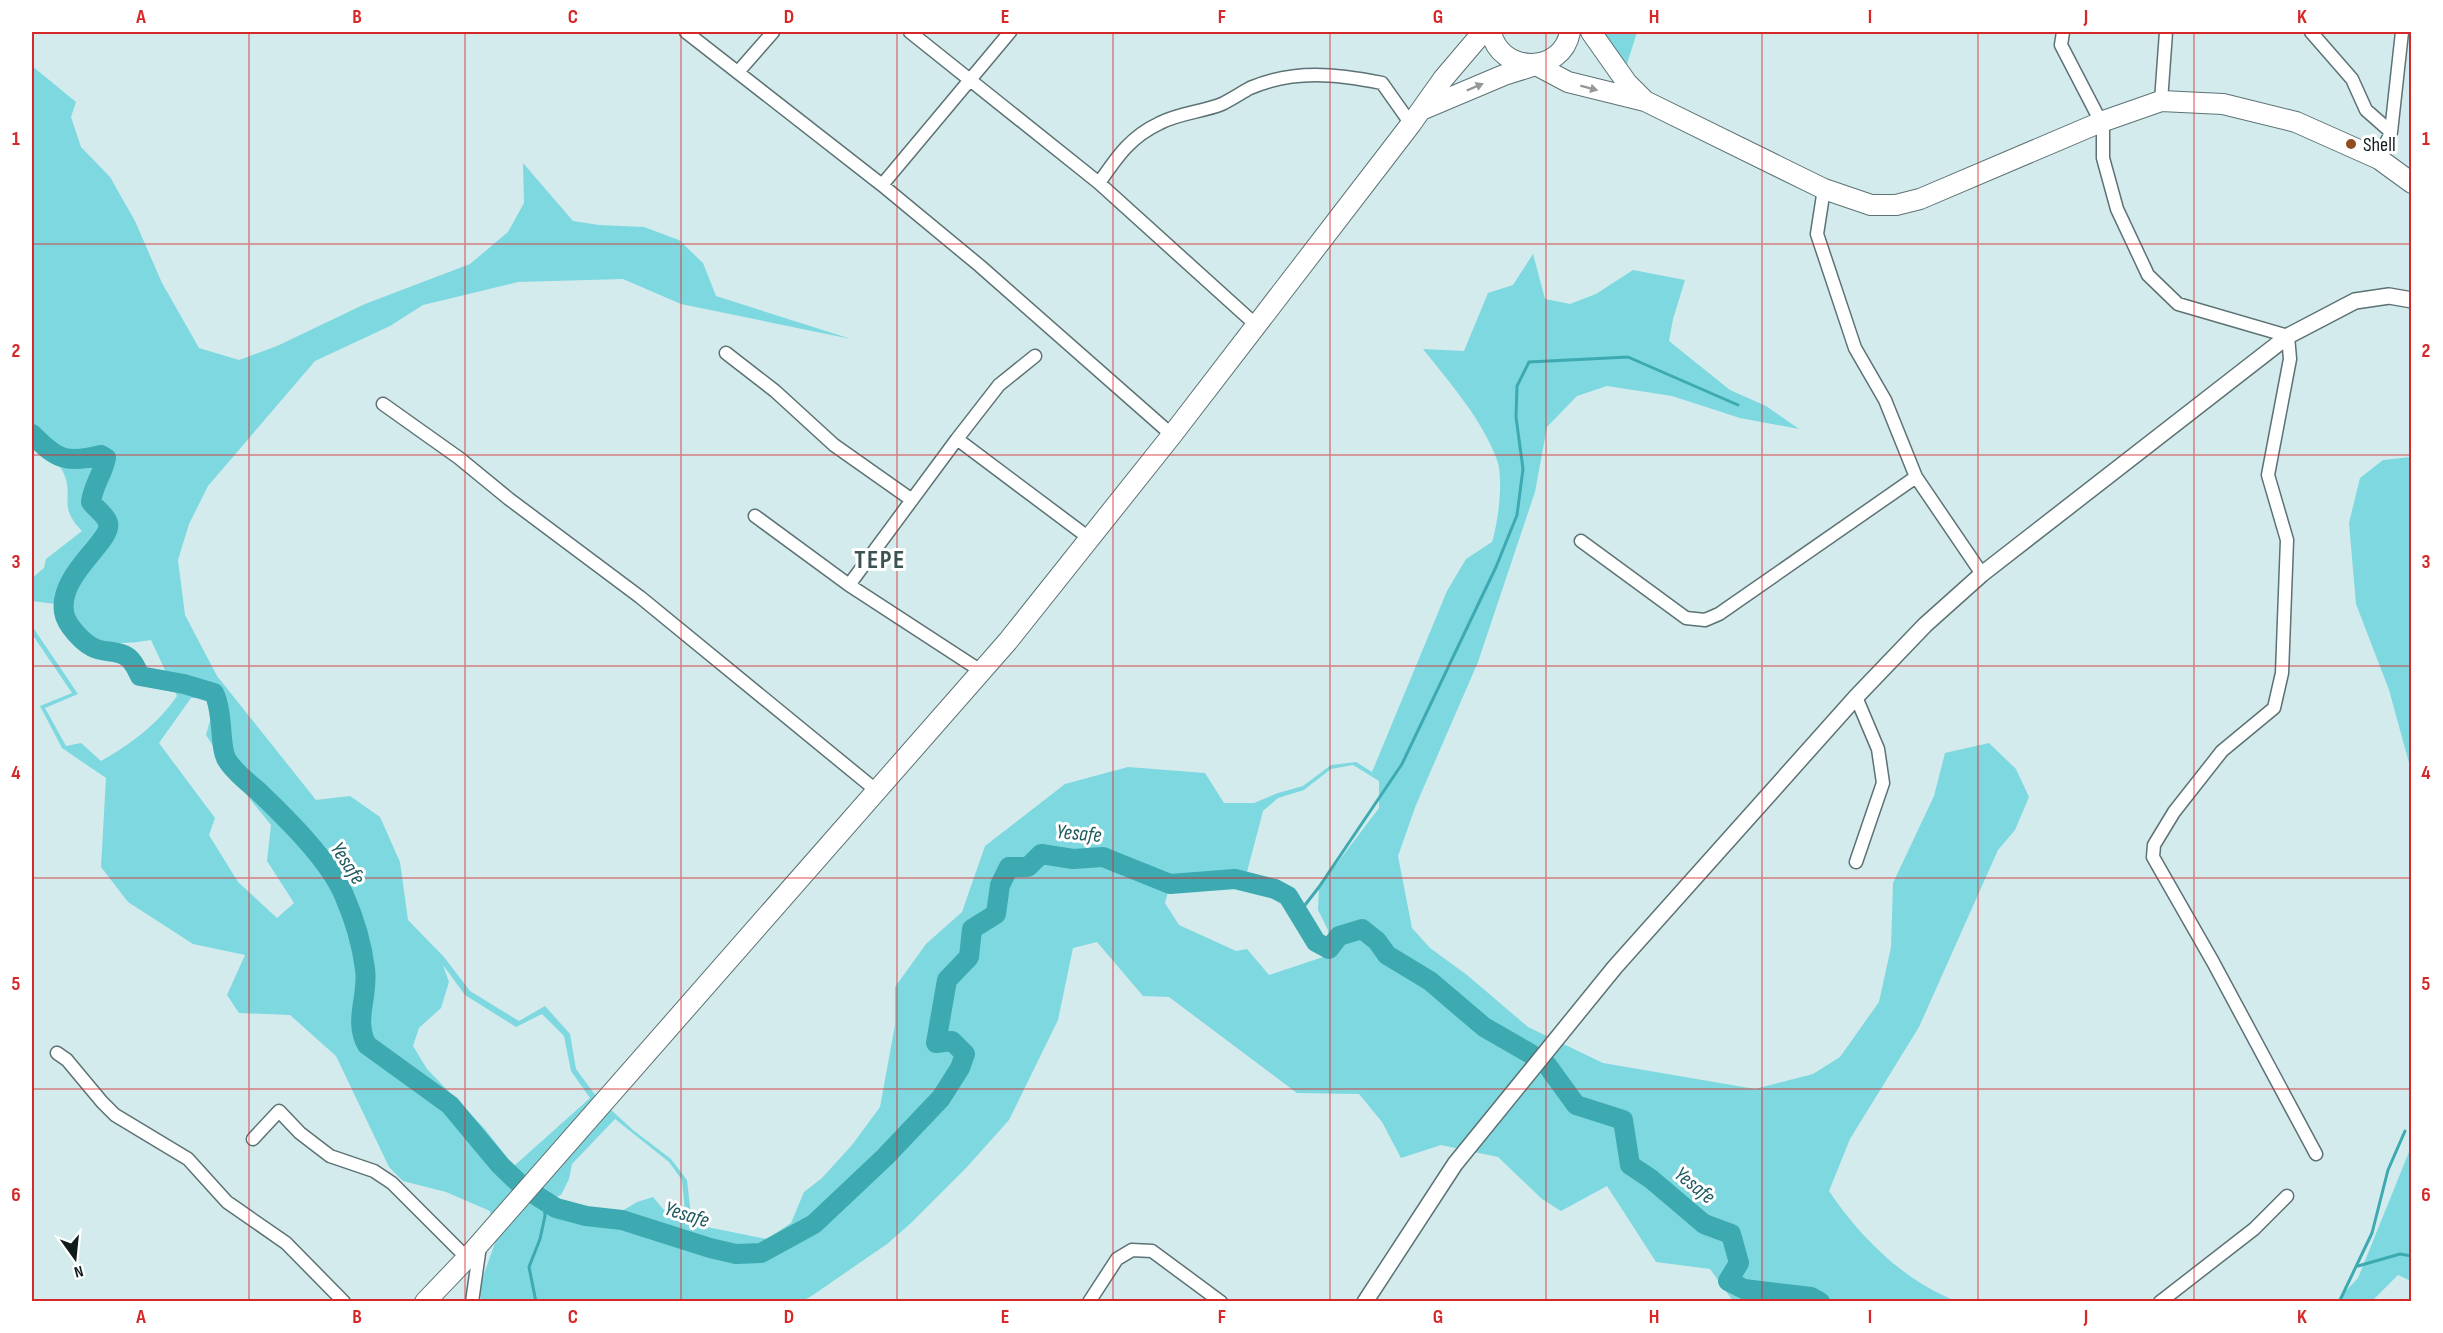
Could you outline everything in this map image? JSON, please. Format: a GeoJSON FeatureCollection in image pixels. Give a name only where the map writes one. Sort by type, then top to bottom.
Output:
{"type":"FeatureCollection","features":[{"type":"Feature","properties":{"kind":"highway"},"geometry":{"type":"LineString","coordinates":[[424,1302],[467,1258],[981,671],[1172,435],[1443,79],[1483,32]]}},
{"type":"Feature","properties":{"kind":"highway"},"geometry":{"type":"LineString","coordinates":[[1491,32],[1496,45],[1503,54],[1524,65],[1536,65],[1569,82],[1645,101],[1824,189],[1872,205],[1896,205],[1920,199],[2101,122],[2161,101],[2223,104],[2265,112],[2338,139],[2379,159],[2412,183]]}},
{"type":"Feature","properties":{"kind":"highway"},"geometry":{"type":"LineString","coordinates":[[1416,117],[1558,55],[1565,46],[1570,32]]}},
{"type":"Feature","properties":{"kind":"highway"},"geometry":{"type":"LineString","coordinates":[[1592,32],[1627,83],[1645,101]]}},
{"type":"Feature","properties":{"kind":"street"},"geometry":{"type":"LineString","coordinates":[[686,32],[882,185],[980,266],[1172,435]]}},
{"type":"Feature","properties":{"kind":"street"},"geometry":{"type":"LineString","coordinates":[[738,72],[773,32]]}},
{"type":"Feature","properties":{"kind":"street"},"geometry":{"type":"LineString","coordinates":[[910,32],[1099,183],[1255,324]]}},
{"type":"Feature","properties":{"kind":"street"},"geometry":{"type":"LineString","coordinates":[[882,185],[968,79],[1010,32]]}},
{"type":"Feature","properties":{"kind":"street"},"geometry":{"type":"LineString","coordinates":[[2063,32],[2061,45],[2101,122],[2103,158],[2117,209],[2148,275],[2178,304],[2260,327],[2274,334],[2288,336]]}},
{"type":"Feature","properties":{"kind":"street"},"geometry":{"type":"LineString","coordinates":[[2161,101],[2166,32]]}},
{"type":"Feature","properties":{"kind":"street"},"geometry":{"type":"LineString","coordinates":[[2311,32],[2352,79],[2366,110],[2391,132]]}},
{"type":"Feature","properties":{"kind":"street"},"geometry":{"type":"LineString","coordinates":[[2379,159],[2391,132],[2402,32]]}},
{"type":"Feature","properties":{"kind":"street"},"geometry":{"type":"LineString","coordinates":[[1099,183],[1124,146],[1161,122],[1221,104],[1251,88],[1283,78],[1310,74],[1341,75],[1382,83],[1416,117]]}},
{"type":"Feature","properties":{"kind":"street"},"geometry":{"type":"LineString","coordinates":[[1824,189],[1817,234],[1855,348],[1885,400],[1916,477],[1982,574]]}},
{"type":"Feature","properties":{"kind":"street"},"geometry":{"type":"LineString","coordinates":[[1365,1302],[1455,1164],[1615,967],[1856,697],[1925,625],[1982,574],[2288,336],[2355,301],[2389,296],[2412,300]]}},
{"type":"Feature","properties":{"kind":"street"},"geometry":{"type":"LineString","coordinates":[[2288,336],[2290,359],[2268,476],[2287,540],[2282,673],[2274,708],[2223,752],[2174,812],[2154,845],[2153,857],[2213,962],[2316,1154]]}},
{"type":"Feature","properties":{"kind":"street"},"geometry":{"type":"LineString","coordinates":[[726,353],[775,391],[834,445],[912,500]]}},
{"type":"Feature","properties":{"kind":"street"},"geometry":{"type":"LineString","coordinates":[[849,585],[999,385],[1035,356]]}},
{"type":"Feature","properties":{"kind":"street"},"geometry":{"type":"LineString","coordinates":[[383,404],[459,458],[509,499],[640,597],[877,791]]}},
{"type":"Feature","properties":{"kind":"street"},"geometry":{"type":"LineString","coordinates":[[957,439],[1089,538]]}},
{"type":"Feature","properties":{"kind":"street"},"geometry":{"type":"LineString","coordinates":[[1581,541],[1686,618],[1705,620],[1719,614],[1916,477]]}},
{"type":"Feature","properties":{"kind":"street"},"geometry":{"type":"LineString","coordinates":[[755,516],[849,585],[981,671]]}},
{"type":"Feature","properties":{"kind":"street"},"geometry":{"type":"LineString","coordinates":[[1856,697],[1878,749],[1883,783],[1856,862]]}},
{"type":"Feature","properties":{"kind":"street"},"geometry":{"type":"LineString","coordinates":[[57,1053],[67,1060],[102,1102],[116,1115],[188,1159],[227,1202],[286,1243],[344,1302]]}},
{"type":"Feature","properties":{"kind":"street"},"geometry":{"type":"LineString","coordinates":[[253,1139],[279,1111],[300,1133],[330,1156],[353,1166],[374,1171],[392,1183],[467,1258]]}},
{"type":"Feature","properties":{"kind":"street"},"geometry":{"type":"LineString","coordinates":[[2160,1302],[2254,1229],[2288,1196]]}},
{"type":"Feature","properties":{"kind":"street"},"geometry":{"type":"LineString","coordinates":[[471,1302],[482,1240]]}},
{"type":"Feature","properties":{"kind":"street"},"geometry":{"type":"LineString","coordinates":[[1089,1302],[1117,1259],[1132,1250],[1152,1251],[1221,1302]]}},
{"type":"Feature","properties":{"kind":"shaded area"},"geometry":{"type":"Polygon","coordinates":[[[1591,32],[1637,32],[1622,80],[1591,32]]]}},
{"type":"Feature","properties":{"kind":"shaded area"},"geometry":{"type":"Polygon","coordinates":[[[32,66],[76,102],[71,117],[81,147],[110,177],[135,221],[162,283],[199,348],[239,360],[277,346],[365,304],[470,264],[508,232],[524,203],[523,163],[573,221],[644,227],[679,240],[703,263],[716,296],[851,339],[681,304],[623,279],[518,282],[423,305],[390,326],[315,361],[208,486],[189,524],[178,560],[185,615],[217,676],[316,800],[350,796],[380,817],[400,862],[408,920],[444,957],[470,991],[519,1021],[545,1006],[570,1034],[576,1069],[596,1096],[633,1130],[671,1159],[687,1180],[692,1224],[767,1239],[791,1223],[804,1192],[822,1178],[852,1145],[880,1107],[895,1025],[895,987],[926,944],[962,912],[985,846],[1065,784],[1128,767],[1205,773],[1224,803],[1254,803],[1303,786],[1331,765],[1356,762],[1372,772],[1447,591],[1466,559],[1492,542],[1498,513],[1499,468],[1491,445],[1464,402],[1423,349],[1464,351],[1488,293],[1513,285],[1533,254],[1545,299],[1570,304],[1596,294],[1633,270],[1685,280],[1669,341],[1730,390],[1766,406],[1799,429],[1740,418],[1672,396],[1607,386],[1577,396],[1547,427],[1535,492],[1478,662],[1416,805],[1398,856],[1412,928],[1430,948],[1467,975],[1528,1027],[1603,1063],[1755,1089],[1813,1074],[1840,1057],[1879,1002],[1891,947],[1893,883],[1934,796],[1945,753],[1989,743],[2016,769],[2029,797],[2015,830],[1998,850],[1919,1027],[1850,1139],[1829,1191],[1869,1241],[1901,1270],[1956,1301],[1733,1301],[1710,1269],[1656,1262],[1607,1186],[1561,1211],[1542,1199],[1498,1157],[1441,1145],[1401,1158],[1382,1122],[1359,1094],[1297,1093],[1169,997],[1143,996],[1097,942],[1073,948],[1058,1020],[1009,1120],[967,1167],[910,1224],[887,1244],[801,1302],[481,1301],[479,1288],[495,1243],[490,1211],[446,1192],[403,1181],[389,1167],[336,1056],[290,1015],[239,1013],[227,995],[245,955],[193,944],[128,902],[101,867],[106,778],[62,748],[40,706],[72,693],[32,634],[32,626],[78,694],[45,708],[66,746],[81,743],[101,761],[143,733],[177,696],[151,640],[124,643],[103,641],[85,629],[71,606],[32,601],[32,578],[44,568],[46,559],[82,531],[70,514],[66,479],[60,466],[32,446],[32,66]],[[191,698],[159,743],[215,818],[209,835],[238,882],[277,918],[294,903],[267,861],[271,825],[237,783],[206,735],[213,710],[206,698],[191,698]],[[1353,765],[1331,769],[1304,790],[1278,798],[1263,811],[1247,872],[1235,879],[1170,884],[1165,903],[1179,925],[1236,951],[1247,949],[1269,975],[1323,957],[1329,949],[1328,930],[1318,910],[1319,887],[1379,808],[1379,781],[1353,765]],[[443,965],[449,982],[441,1008],[419,1028],[413,1046],[427,1069],[484,1128],[514,1166],[590,1098],[571,1071],[564,1036],[542,1014],[516,1027],[465,995],[443,965]],[[615,1119],[572,1164],[569,1179],[561,1195],[545,1201],[572,1212],[622,1220],[622,1211],[637,1202],[653,1197],[663,1209],[686,1221],[682,1180],[669,1162],[615,1119]]]}},
{"type":"Feature","properties":{"kind":"shaded area"},"geometry":{"type":"Polygon","coordinates":[[[2412,457],[2411,770],[2389,690],[2356,604],[2349,523],[2360,478],[2383,460],[2412,457]]]}},
{"type":"Feature","properties":{"kind":"shaded area"},"geometry":{"type":"Polygon","coordinates":[[[2411,1147],[2411,1281],[2398,1275],[2372,1301],[2332,1301],[2338,1299],[2358,1278],[2411,1147]]]}},
{"type":"Feature","properties":{"kind":"waterway"},"geometry":{"type":"LineString","coordinates":[[1298,914],[1319,887],[1402,764],[1496,567],[1517,515],[1523,469],[1516,417],[1517,386],[1529,362],[1628,357],[1738,405]]}},
{"type":"Feature","properties":{"kind":"waterway","name":"Yesafe"},"geometry":{"type":"LineString","coordinates":[[32,434],[48,449],[62,457],[79,459],[101,455],[106,458],[91,502],[107,520],[107,530],[77,572],[64,598],[65,617],[72,628],[92,647],[121,654],[130,659],[140,676],[184,684],[214,693],[227,760],[306,840],[328,868],[344,895],[357,931],[364,960],[366,979],[361,1027],[367,1045],[450,1105],[500,1165],[523,1187],[556,1208],[586,1216],[622,1220],[736,1254],[761,1253],[814,1224],[885,1157],[941,1098],[960,1068],[965,1054],[952,1041],[936,1043],[947,980],[969,957],[972,929],[996,914],[1000,885],[1009,867],[1028,867],[1041,854],[1073,859],[1103,857],[1170,884],[1235,879],[1275,889],[1288,896],[1316,942],[1329,949],[1339,936],[1362,929],[1377,941],[1387,955],[1430,981],[1484,1027],[1531,1054]]}},
{"type":"Feature","properties":{"kind":"waterway","name":"Yesafe"},"geometry":{"type":"LineString","coordinates":[[1547,1065],[1576,1105],[1623,1120],[1630,1165],[1651,1179],[1704,1224],[1731,1234],[1739,1263],[1728,1281],[1744,1289],[1811,1297],[1820,1302]]}},
{"type":"Feature","properties":{"kind":"waterway"},"geometry":{"type":"LineString","coordinates":[[2341,1298],[2372,1233],[2388,1170],[2405,1131]]}},
{"type":"Feature","properties":{"kind":"waterway"},"geometry":{"type":"LineString","coordinates":[[536,1302],[529,1267],[540,1239],[545,1216],[544,1200]]}},
{"type":"Feature","properties":{"kind":"waterway"},"geometry":{"type":"LineString","coordinates":[[2358,1266],[2400,1254],[2412,1256]]}},
{"type":"Feature","properties":{"kind":"place","name":"Shell"},"geometry":{"type":"Point","coordinates":[2351,144]}},
{"type":"Feature","properties":{"kind":"district","name":"TEPE"},"geometry":{"type":"Point","coordinates":[880,559]}}]}
